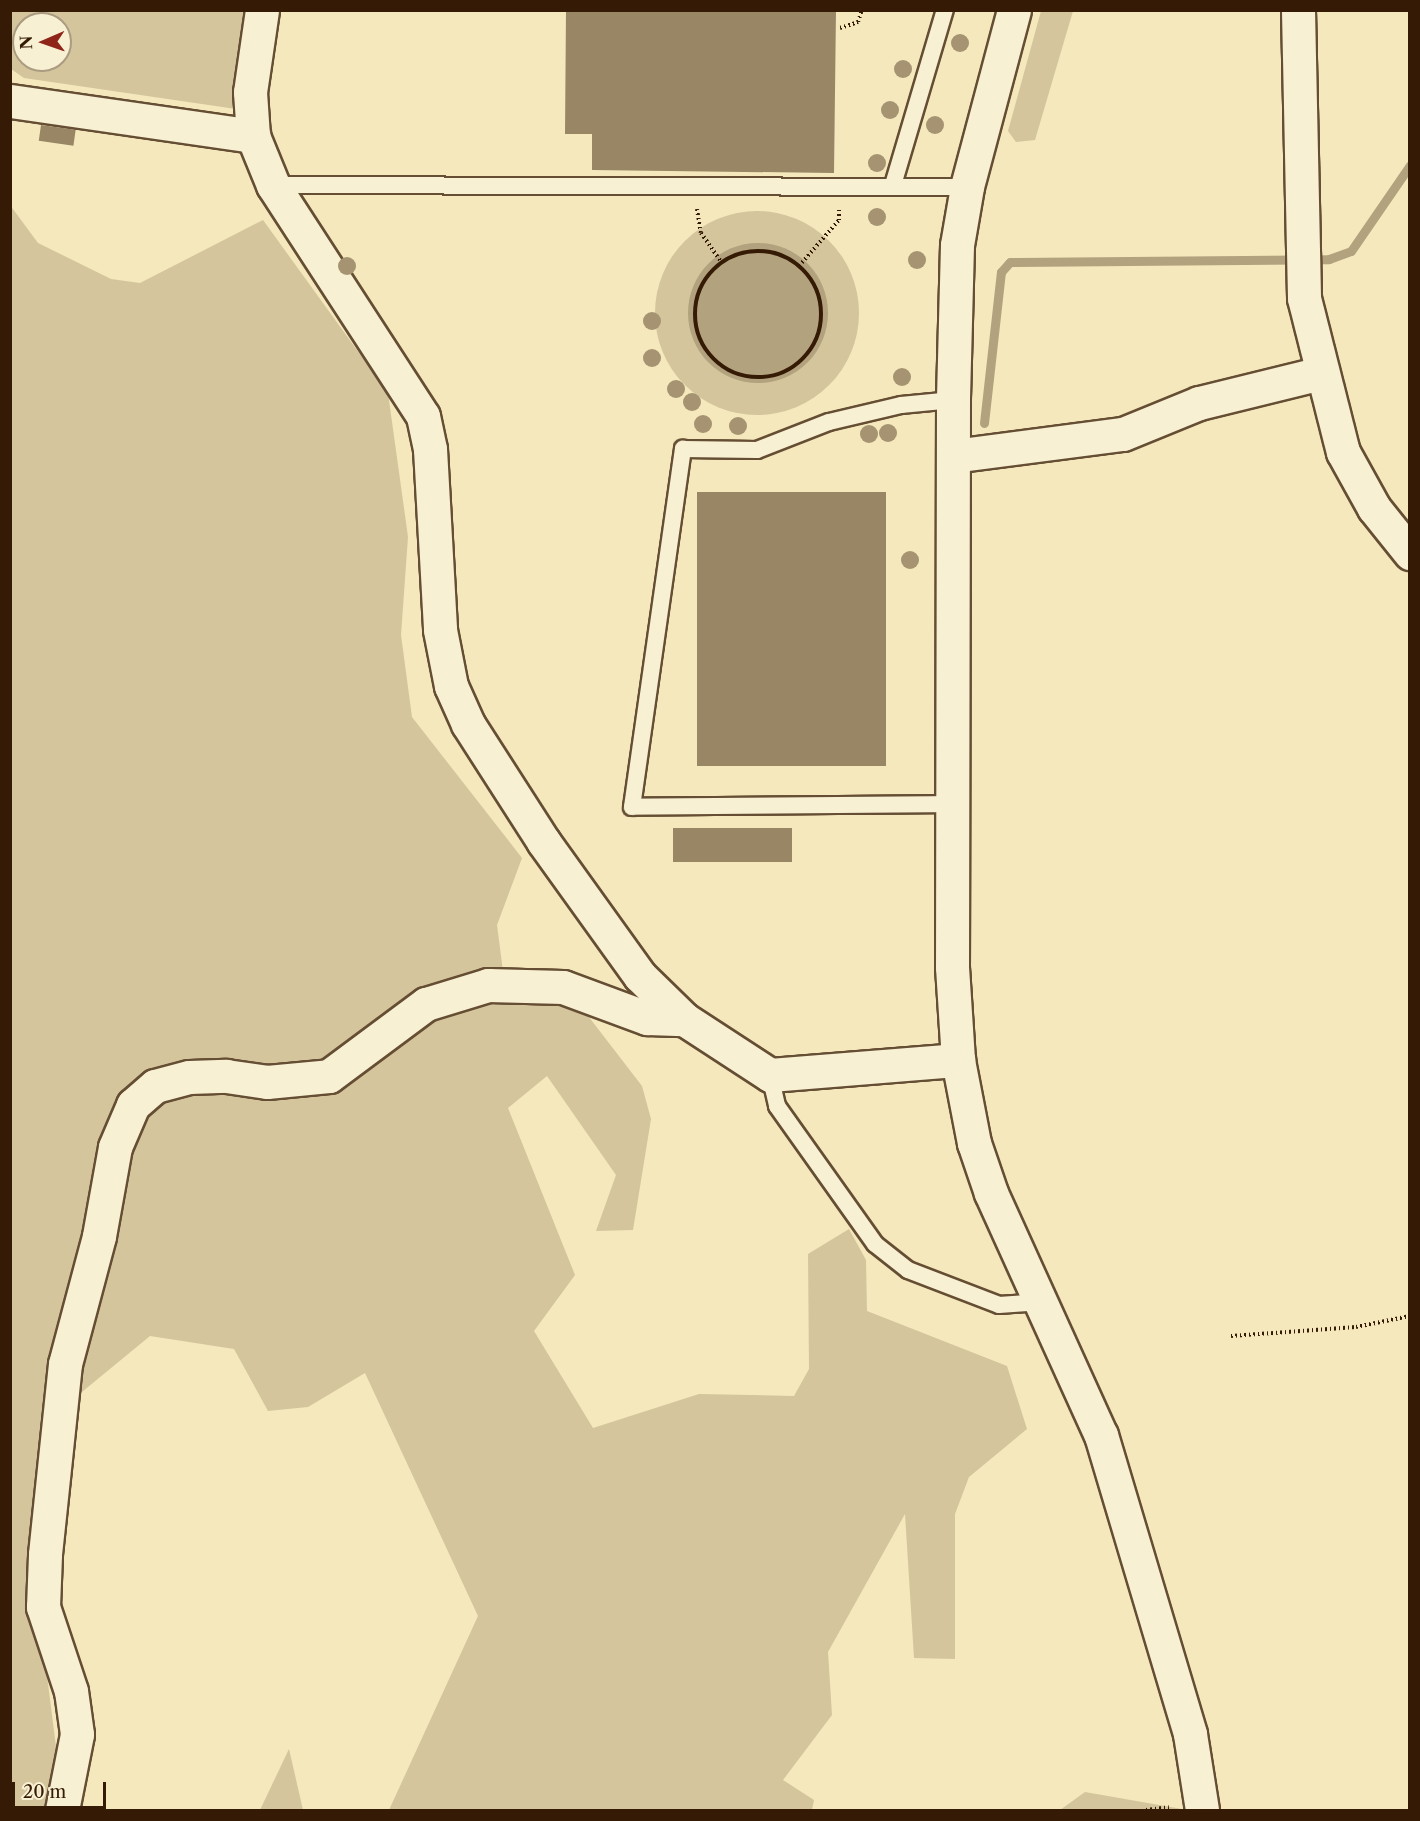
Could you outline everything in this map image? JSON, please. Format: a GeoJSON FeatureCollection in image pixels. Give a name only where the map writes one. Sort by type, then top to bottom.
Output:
{"type":"FeatureCollection","features":[{"type":"Feature","properties":{"kind":"street"},"geometry":{"type":"LineString","coordinates":[[262,10],[250,92],[253,136],[273,185],[423,416],[430,449],[440,630],[451,686],[468,724],[543,841],[640,976],[684,1019],[770,1075],[958,1060]]}},
{"type":"Feature","properties":{"kind":"street"},"geometry":{"type":"LineString","coordinates":[[1014,10],[967,187],[957,245],[952,456],[952,967],[958,1060],[974,1143],[991,1193],[1038,1302],[1101,1435],[1190,1734],[1202,1810]]}},
{"type":"Feature","properties":{"kind":"street"},"geometry":{"type":"LineString","coordinates":[[1298,10],[1304,298],[1321,373],[1343,452],[1374,508],[1410,553]]}},
{"type":"Feature","properties":{"kind":"street"},"geometry":{"type":"LineString","coordinates":[[10,101],[253,136]]}},
{"type":"Feature","properties":{"kind":"street"},"geometry":{"type":"LineString","coordinates":[[952,456],[1123,434],[1199,403],[1321,373]]}},
{"type":"Feature","properties":{"kind":"street"},"geometry":{"type":"LineString","coordinates":[[62,1810],[77,1734],[71,1691],[43,1607],[46,1542],[65,1364],[99,1236],[115,1147],[133,1106],[155,1086],[189,1077],[226,1076],[267,1082],[329,1076],[426,1004],[488,985],[562,987],[647,1018],[684,1019]]}},
{"type":"Feature","properties":{"kind":"lane"},"geometry":{"type":"LineString","coordinates":[[893,185],[945,10]]}},
{"type":"Feature","properties":{"kind":"lane"},"geometry":{"type":"LineString","coordinates":[[273,185],[967,187]]}},
{"type":"Feature","properties":{"kind":"lane"},"geometry":{"type":"LineString","coordinates":[[952,804],[632,807],[683,449],[757,450],[829,422],[900,405],[953,400]]}},
{"type":"Feature","properties":{"kind":"lane"},"geometry":{"type":"LineString","coordinates":[[770,1075],[777,1106],[875,1244],[908,1270],[999,1305],[1038,1302]]}},
{"type":"Feature","properties":{"kind":"path"},"geometry":{"type":"LineString","coordinates":[[840,28],[858,22],[862,10]]}},
{"type":"Feature","properties":{"kind":"path"},"geometry":{"type":"LineString","coordinates":[[799,266],[839,220],[840,185]]}},
{"type":"Feature","properties":{"kind":"path"},"geometry":{"type":"LineString","coordinates":[[701,233],[722,262]]}},
{"type":"Feature","properties":{"kind":"path"},"geometry":{"type":"LineString","coordinates":[[750,251],[770,251],[799,266],[816,287],[821,326],[813,347],[799,363],[779,374],[758,378],[736,373],[717,362],[703,345],[696,325],[696,303],[703,284],[722,262],[750,251]]}},
{"type":"Feature","properties":{"kind":"path"},"geometry":{"type":"LineString","coordinates":[[1231,1336],[1356,1327],[1410,1316]]}},
{"type":"Feature","properties":{"kind":"shaded area"},"geometry":{"type":"Polygon","coordinates":[[[10,11],[249,11],[236,109],[24,78],[15,72],[72,72],[72,12],[12,12],[12,70],[10,11]]]}},
{"type":"Feature","properties":{"kind":"shaded area"},"geometry":{"type":"Polygon","coordinates":[[[1041,11],[1073,11],[1035,140],[1016,142],[1008,131],[1041,11]]]}},
{"type":"Feature","properties":{"kind":"shaded area"},"geometry":{"type":"Polygon","coordinates":[[[10,205],[38,243],[111,279],[140,283],[263,220],[388,393],[408,537],[401,635],[412,717],[522,858],[497,925],[504,979],[582,1008],[642,1086],[651,1119],[633,1230],[596,1231],[616,1175],[547,1076],[508,1108],[575,1275],[534,1331],[593,1428],[699,1394],[794,1396],[809,1369],[808,1254],[849,1229],[866,1260],[867,1311],[1007,1366],[1027,1429],[969,1477],[955,1514],[955,1659],[914,1658],[905,1514],[828,1652],[832,1715],[783,1780],[814,1800],[812,1810],[389,1810],[478,1616],[365,1373],[308,1407],[268,1411],[234,1349],[150,1336],[43,1424],[32,1557],[64,1810],[11,1810],[10,205]]]}},
{"type":"Feature","properties":{"kind":"shaded area"},"geometry":{"type":"Polygon","coordinates":[[[757,211],[777,213],[805,223],[822,234],[836,248],[851,274],[857,293],[859,313],[857,333],[847,361],[836,378],[822,392],[796,407],[777,413],[757,415],[737,413],[709,403],[692,392],[678,378],[663,352],[657,333],[655,313],[657,293],[667,265],[678,248],[692,234],[718,219],[737,213],[757,211]]]}},
{"type":"Feature","properties":{"kind":"shaded area"},"geometry":{"type":"Polygon","coordinates":[[[758,243],[785,249],[797,255],[807,264],[816,274],[822,286],[828,313],[822,340],[816,352],[807,362],[797,371],[785,377],[758,383],[731,377],[719,371],[709,362],[700,352],[694,340],[688,313],[694,286],[700,274],[709,264],[719,255],[731,249],[758,243]]]}},
{"type":"Feature","properties":{"kind":"shaded area"},"geometry":{"type":"Polygon","coordinates":[[[289,1749],[303,1810],[260,1810],[289,1749]]]}},
{"type":"Feature","properties":{"kind":"shaded area"},"geometry":{"type":"Polygon","coordinates":[[[1085,1792],[1182,1809],[1182,1810],[1060,1810],[1085,1792]]]}},
{"type":"Feature","properties":{"kind":"building"},"geometry":{"type":"Polygon","coordinates":[[[566,10],[836,10],[834,173],[592,170],[592,134],[565,134],[566,10]]]}},
{"type":"Feature","properties":{"kind":"building"},"geometry":{"type":"Polygon","coordinates":[[[41,125],[76,130],[73,146],[39,141],[41,125]]]}},
{"type":"Feature","properties":{"kind":"building"},"geometry":{"type":"Polygon","coordinates":[[[697,492],[886,492],[886,766],[697,766],[697,492]]]}},
{"type":"Feature","properties":{"kind":"building"},"geometry":{"type":"Polygon","coordinates":[[[673,828],[792,828],[792,862],[673,862],[673,828]]]}},
{"type":"Feature","properties":{"kind":"waterway"},"geometry":{"type":"LineString","coordinates":[[984,423],[1001,272],[1010,262],[1329,259],[1351,251],[1410,165]]}}]}
